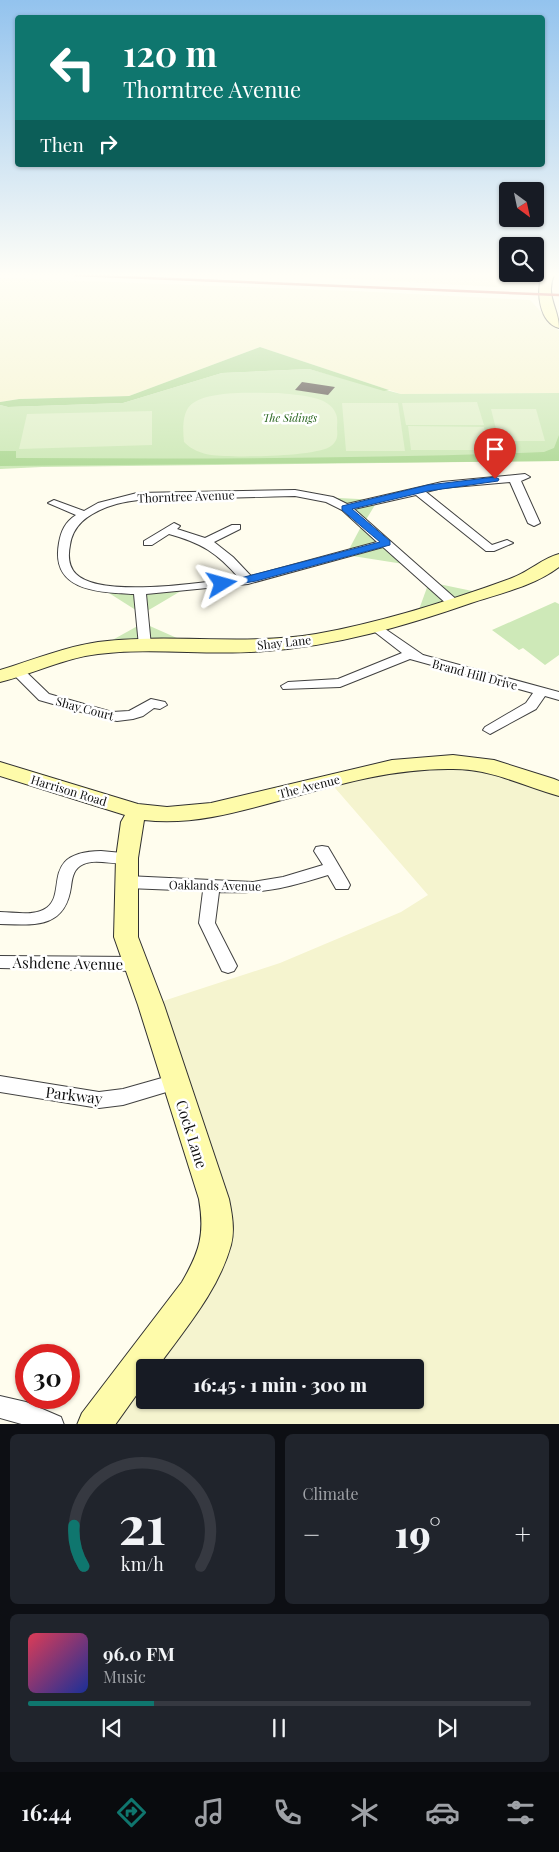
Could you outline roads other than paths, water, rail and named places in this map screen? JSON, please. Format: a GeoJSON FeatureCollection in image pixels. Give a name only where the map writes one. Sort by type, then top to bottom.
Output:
{"type":"FeatureCollection","features":[{"type":"Feature","properties":{"kind":"main road","name":"Shay Lane"},"geometry":{"type":"LineString","coordinates":[[8,674],[83,650],[145,646],[264,646],[302,642],[375,626],[453,603],[534,574],[552,565],[559,559]]}},
{"type":"Feature","properties":{"kind":"main road","name":"The Avenue"},"geometry":{"type":"LineString","coordinates":[[137,813],[185,813],[212,810],[375,770],[415,763],[453,762],[482,764],[513,771],[559,789]]}},
{"type":"Feature","properties":{"kind":"main road","name":"Harrison Road"},"geometry":{"type":"LineString","coordinates":[[0,769],[124,807],[137,813]]}},
{"type":"Feature","properties":{"kind":"main road","name":"Cock Lane"},"geometry":{"type":"LineString","coordinates":[[94,1424],[193,1292],[207,1268],[216,1244],[218,1221],[214,1199],[126,937],[127,870],[132,822],[137,813]]}},
{"type":"Feature","properties":{"kind":"street"},"geometry":{"type":"LineString","coordinates":[[346,508],[417,490],[520,477],[528,519]]}},
{"type":"Feature","properties":{"kind":"street"},"geometry":{"type":"LineString","coordinates":[[417,490],[490,549],[508,543]]}},
{"type":"Feature","properties":{"kind":"street","name":"Thorntree Avenue"},"geometry":{"type":"LineString","coordinates":[[140,591],[115,590],[87,585],[76,580],[66,571],[63,559],[64,539],[73,522],[83,514],[102,505],[126,499],[168,495],[294,493],[329,499],[346,508],[453,603]]}},
{"type":"Feature","properties":{"kind":"street"},"geometry":{"type":"LineString","coordinates":[[54,503],[83,514]]}},
{"type":"Feature","properties":{"kind":"street"},"geometry":{"type":"LineString","coordinates":[[207,541],[236,527]]}},
{"type":"Feature","properties":{"kind":"street"},"geometry":{"type":"LineString","coordinates":[[148,543],[171,528],[207,541],[223,552],[248,580]]}},
{"type":"Feature","properties":{"kind":"street"},"geometry":{"type":"LineString","coordinates":[[145,646],[140,591],[186,588],[248,580],[386,543]]}},
{"type":"Feature","properties":{"kind":"street","name":"Brand Hill Drive"},"geometry":{"type":"LineString","coordinates":[[375,626],[410,654],[429,662],[559,696]]}},
{"type":"Feature","properties":{"kind":"street"},"geometry":{"type":"LineString","coordinates":[[288,687],[340,683],[410,654]]}},
{"type":"Feature","properties":{"kind":"street","name":"Shay Court"},"geometry":{"type":"LineString","coordinates":[[8,674],[44,697],[110,716],[120,717],[137,714],[151,703],[160,705]]}},
{"type":"Feature","properties":{"kind":"street"},"geometry":{"type":"LineString","coordinates":[[492,725],[531,706],[542,691]]}},
{"type":"Feature","properties":{"kind":"street"},"geometry":{"type":"LineString","coordinates":[[322,851],[342,885]]}},
{"type":"Feature","properties":{"kind":"street","name":"Oaklands Avenue"},"geometry":{"type":"LineString","coordinates":[[0,918],[31,918],[50,914],[61,902],[68,867],[76,861],[86,858],[127,870],[212,886],[253,888],[270,886],[332,868]]}},
{"type":"Feature","properties":{"kind":"street"},"geometry":{"type":"LineString","coordinates":[[212,886],[207,923],[228,966]]}},
{"type":"Feature","properties":{"kind":"street","name":"Ashdene Avenue"},"geometry":{"type":"LineString","coordinates":[[0,962],[135,964]]}},
{"type":"Feature","properties":{"kind":"street","name":"Parkway"},"geometry":{"type":"LineString","coordinates":[[0,1084],[99,1100],[122,1097],[176,1082]]}},
{"type":"Feature","properties":{"kind":"street"},"geometry":{"type":"LineString","coordinates":[[0,1407],[26,1413],[53,1424]]}},
{"type":"Feature","properties":{"kind":"park label","name":"The Sidings"},"geometry":{"type":"Point","coordinates":[290,417]}}]}
